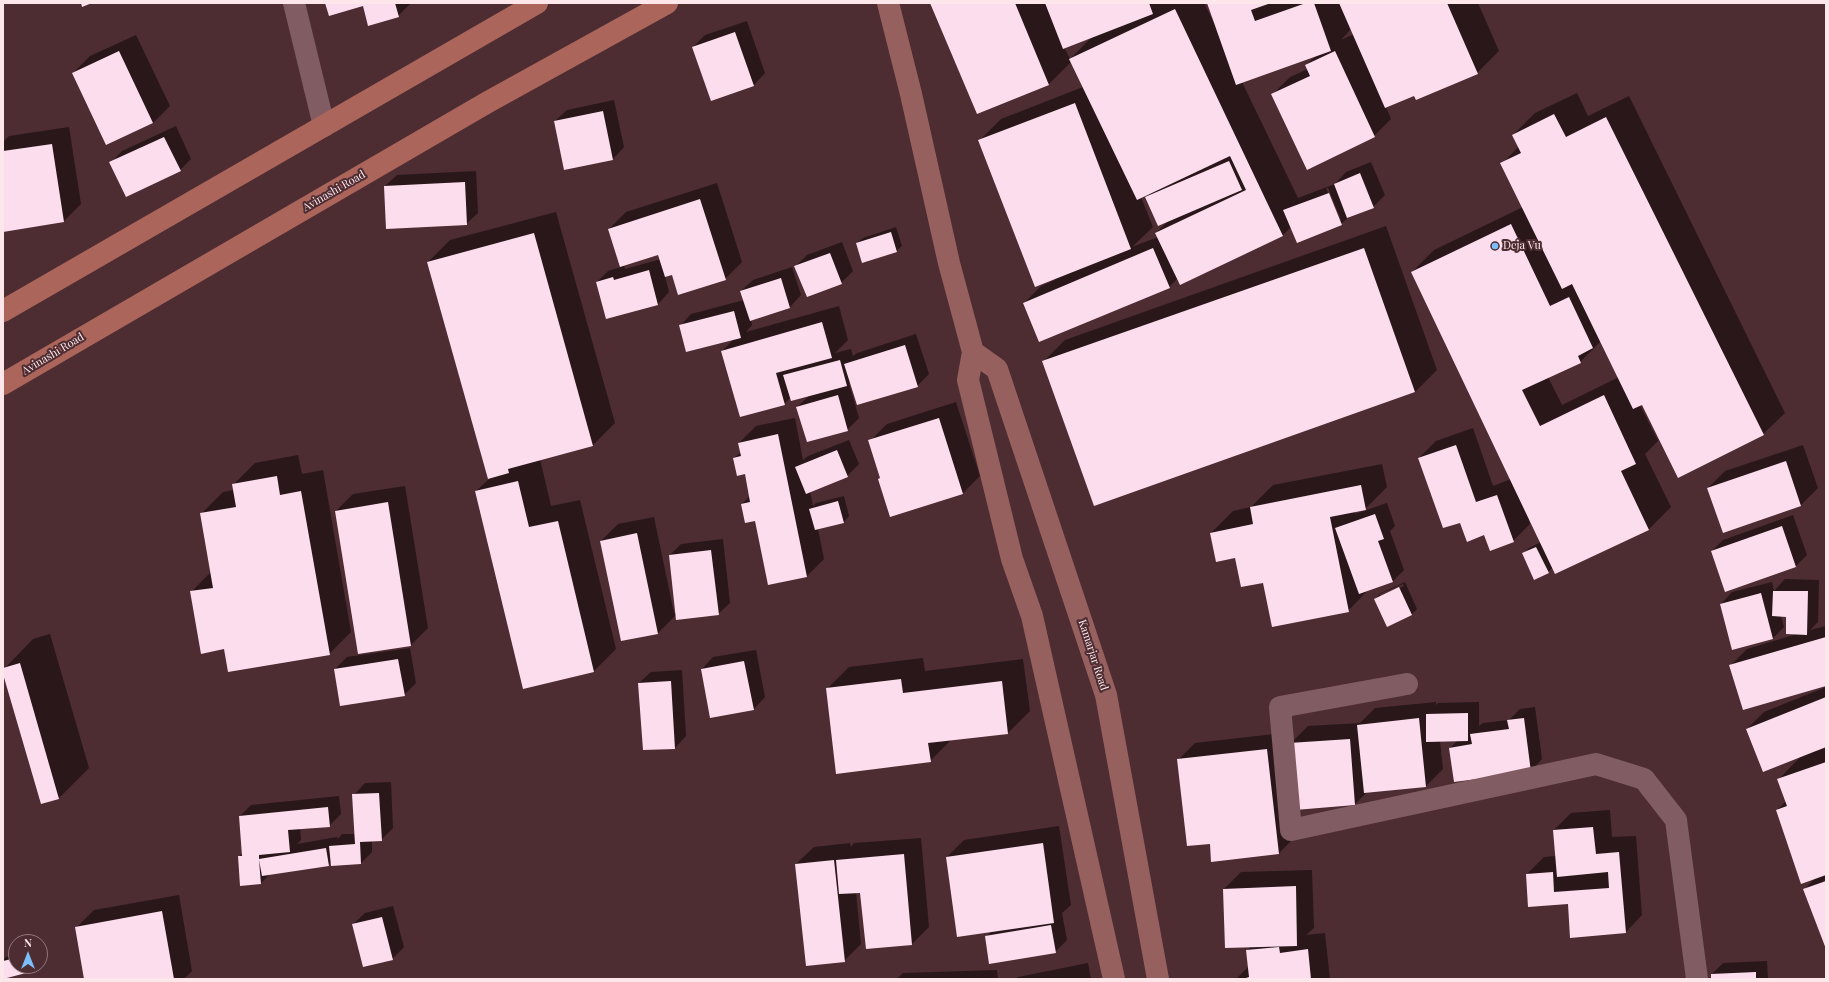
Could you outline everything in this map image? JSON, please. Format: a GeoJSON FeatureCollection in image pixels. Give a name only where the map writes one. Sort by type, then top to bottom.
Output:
{"type":"FeatureCollection","features":[{"type":"Feature","properties":{"kind":"main road"},"geometry":{"type":"LineString","coordinates":[[3,311],[537,3]]}},
{"type":"Feature","properties":{"kind":"main road","name":"Avinashi Road"},"geometry":{"type":"LineString","coordinates":[[3,384],[488,102],[667,3]]}},
{"type":"Feature","properties":{"kind":"main road"},"geometry":{"type":"LineString","coordinates":[[888,3],[911,94],[949,263],[973,352],[968,380],[1012,560],[1032,616],[1114,979]]}},
{"type":"Feature","properties":{"kind":"main road","name":"Kamarjar Road"},"geometry":{"type":"LineString","coordinates":[[973,352],[997,369],[1106,695],[1158,979]]}},
{"type":"Feature","properties":{"kind":"street"},"geometry":{"type":"LineString","coordinates":[[294,3],[324,126]]}},
{"type":"Feature","properties":{"kind":"street"},"geometry":{"type":"LineString","coordinates":[[1407,684],[1280,707],[1291,830],[1596,764],[1644,779],[1676,820],[1697,979]]}},
{"type":"Feature","properties":{"kind":"building"},"geometry":{"type":"Polygon","coordinates":[[[81,3],[92,3],[82,7],[81,3]]]}},
{"type":"Feature","properties":{"kind":"building"},"geometry":{"type":"Polygon","coordinates":[[[325,3],[395,3],[399,17],[368,26],[363,6],[329,16],[325,3]]]}},
{"type":"Feature","properties":{"kind":"building"},"geometry":{"type":"Polygon","coordinates":[[[930,3],[1015,3],[1049,85],[977,114],[930,3]]]}},
{"type":"Feature","properties":{"kind":"building"},"geometry":{"type":"Polygon","coordinates":[[[1045,3],[1149,3],[1153,14],[1063,49],[1045,3]]]}},
{"type":"Feature","properties":{"kind":"building"},"geometry":{"type":"Polygon","coordinates":[[[1207,3],[1271,3],[1251,10],[1255,21],[1306,3],[1314,3],[1331,51],[1236,85],[1207,3]]]}},
{"type":"Feature","properties":{"kind":"building"},"geometry":{"type":"Polygon","coordinates":[[[1339,3],[1447,3],[1478,74],[1416,100],[1414,96],[1385,108],[1339,3]]]}},
{"type":"Feature","properties":{"kind":"building"},"geometry":{"type":"Polygon","coordinates":[[[1175,9],[1283,236],[1180,285],[1155,233],[1246,190],[1230,156],[1137,200],[1069,59],[1175,9]]]}},
{"type":"Feature","properties":{"kind":"building"},"geometry":{"type":"Polygon","coordinates":[[[735,32],[754,86],[711,101],[692,47],[735,32]]]}},
{"type":"Feature","properties":{"kind":"building"},"geometry":{"type":"Polygon","coordinates":[[[119,51],[153,123],[106,145],[72,73],[119,51]]]}},
{"type":"Feature","properties":{"kind":"building"},"geometry":{"type":"Polygon","coordinates":[[[1335,51],[1375,137],[1307,170],[1271,94],[1310,76],[1305,65],[1335,51]]]}},
{"type":"Feature","properties":{"kind":"building"},"geometry":{"type":"Polygon","coordinates":[[[1075,103],[1131,249],[1035,287],[978,140],[1075,103]]]}},
{"type":"Feature","properties":{"kind":"building"},"geometry":{"type":"Polygon","coordinates":[[[603,111],[613,160],[564,170],[554,121],[603,111]]]}},
{"type":"Feature","properties":{"kind":"building"},"geometry":{"type":"Polygon","coordinates":[[[1554,114],[1566,137],[1606,117],[1764,435],[1678,478],[1642,405],[1633,409],[1572,284],[1562,289],[1500,163],[1521,153],[1512,135],[1554,114]]]}},
{"type":"Feature","properties":{"kind":"building"},"geometry":{"type":"Polygon","coordinates":[[[164,137],[181,171],[126,197],[109,162],[164,137]]]}},
{"type":"Feature","properties":{"kind":"building"},"geometry":{"type":"Polygon","coordinates":[[[52,144],[64,222],[3,232],[3,151],[52,144]]]}},
{"type":"Feature","properties":{"kind":"building"},"geometry":{"type":"Polygon","coordinates":[[[1229,161],[1242,190],[1158,226],[1145,197],[1229,161]]]}},
{"type":"Feature","properties":{"kind":"building"},"geometry":{"type":"Polygon","coordinates":[[[1360,173],[1374,208],[1347,218],[1334,184],[1360,173]]]}},
{"type":"Feature","properties":{"kind":"building"},"geometry":{"type":"Polygon","coordinates":[[[465,182],[467,225],[386,229],[384,186],[465,182]]]}},
{"type":"Feature","properties":{"kind":"building"},"geometry":{"type":"Polygon","coordinates":[[[1329,193],[1342,225],[1297,243],[1283,210],[1329,193]]]}},
{"type":"Feature","properties":{"kind":"building"},"geometry":{"type":"Polygon","coordinates":[[[700,199],[726,280],[678,295],[672,275],[665,277],[658,255],[620,267],[608,229],[700,199]]]}},
{"type":"Feature","properties":{"kind":"building"},"geometry":{"type":"Polygon","coordinates":[[[1511,224],[1550,306],[1569,297],[1593,348],[1578,356],[1581,363],[1522,390],[1540,426],[1604,395],[1636,464],[1621,471],[1649,530],[1555,574],[1411,272],[1511,224]]]}},
{"type":"Feature","properties":{"kind":"building"},"geometry":{"type":"Polygon","coordinates":[[[891,232],[897,252],[862,263],[856,243],[891,232]]]}},
{"type":"Feature","properties":{"kind":"building"},"geometry":{"type":"Polygon","coordinates":[[[534,233],[593,446],[508,469],[509,473],[488,479],[427,262],[534,233]]]}},
{"type":"Feature","properties":{"kind":"building"},"geometry":{"type":"Polygon","coordinates":[[[1153,248],[1170,288],[1039,342],[1023,303],[1153,248]]]}},
{"type":"Feature","properties":{"kind":"building"},"geometry":{"type":"Polygon","coordinates":[[[1364,248],[1415,392],[1094,506],[1042,361],[1364,248]]]}},
{"type":"Feature","properties":{"kind":"building"},"geometry":{"type":"Polygon","coordinates":[[[830,253],[842,284],[807,297],[794,266],[830,253]]]}},
{"type":"Feature","properties":{"kind":"building"},"geometry":{"type":"Polygon","coordinates":[[[649,270],[658,305],[606,319],[596,282],[613,277],[614,280],[649,270]]]}},
{"type":"Feature","properties":{"kind":"building"},"geometry":{"type":"Polygon","coordinates":[[[781,278],[790,308],[750,321],[740,291],[781,278]]]}},
{"type":"Feature","properties":{"kind":"building"},"geometry":{"type":"Polygon","coordinates":[[[734,311],[741,338],[686,352],[679,325],[734,311]]]}},
{"type":"Feature","properties":{"kind":"building"},"geometry":{"type":"Polygon","coordinates":[[[822,322],[832,358],[776,373],[785,405],[740,417],[721,351],[822,322]]]}},
{"type":"Feature","properties":{"kind":"building"},"geometry":{"type":"Polygon","coordinates":[[[905,345],[918,387],[857,405],[844,364],[905,345]]]}},
{"type":"Feature","properties":{"kind":"building"},"geometry":{"type":"Polygon","coordinates":[[[840,360],[847,386],[791,401],[783,375],[840,360]]]}},
{"type":"Feature","properties":{"kind":"building"},"geometry":{"type":"Polygon","coordinates":[[[838,395],[848,431],[807,442],[796,407],[838,395]]]}},
{"type":"Feature","properties":{"kind":"building"},"geometry":{"type":"Polygon","coordinates":[[[939,418],[963,494],[890,517],[868,440],[939,418]]]}},
{"type":"Feature","properties":{"kind":"building"},"geometry":{"type":"Polygon","coordinates":[[[778,434],[807,577],[768,585],[755,521],[745,523],[741,504],[750,502],[745,474],[737,476],[733,458],[741,456],[738,443],[778,434]]]}},
{"type":"Feature","properties":{"kind":"building"},"geometry":{"type":"Polygon","coordinates":[[[1456,445],[1476,502],[1497,495],[1514,542],[1490,551],[1484,535],[1467,542],[1460,523],[1443,528],[1418,458],[1456,445]]]}},
{"type":"Feature","properties":{"kind":"building"},"geometry":{"type":"Polygon","coordinates":[[[837,450],[848,477],[806,494],[795,467],[837,450]]]}},
{"type":"Feature","properties":{"kind":"building"},"geometry":{"type":"Polygon","coordinates":[[[1786,461],[1801,506],[1723,533],[1707,488],[1786,461]]]}},
{"type":"Feature","properties":{"kind":"building"},"geometry":{"type":"Polygon","coordinates":[[[277,476],[280,495],[301,491],[330,655],[228,672],[224,649],[201,654],[190,591],[213,588],[200,513],[236,507],[232,484],[277,476]]]}},
{"type":"Feature","properties":{"kind":"building"},"geometry":{"type":"Polygon","coordinates":[[[518,481],[529,527],[558,521],[594,672],[523,689],[475,491],[518,481]]]}},
{"type":"Feature","properties":{"kind":"building"},"geometry":{"type":"Polygon","coordinates":[[[1361,485],[1366,510],[1330,517],[1349,612],[1272,627],[1263,583],[1241,587],[1235,558],[1216,562],[1210,533],[1253,524],[1250,507],[1361,485]]]}},
{"type":"Feature","properties":{"kind":"building"},"geometry":{"type":"Polygon","coordinates":[[[838,501],[844,523],[815,530],[809,509],[838,501]]]}},
{"type":"Feature","properties":{"kind":"building"},"geometry":{"type":"Polygon","coordinates":[[[388,502],[411,646],[358,654],[335,511],[388,502]]]}},
{"type":"Feature","properties":{"kind":"building"},"geometry":{"type":"Polygon","coordinates":[[[1375,514],[1384,539],[1378,541],[1393,582],[1359,594],[1335,528],[1375,514]]]}},
{"type":"Feature","properties":{"kind":"building"},"geometry":{"type":"Polygon","coordinates":[[[1782,526],[1796,567],[1725,592],[1711,551],[1782,526]]]}},
{"type":"Feature","properties":{"kind":"building"},"geometry":{"type":"Polygon","coordinates":[[[637,533],[658,634],[621,641],[600,541],[637,533]]]}},
{"type":"Feature","properties":{"kind":"building"},"geometry":{"type":"Polygon","coordinates":[[[1536,547],[1549,573],[1534,580],[1522,553],[1536,547]]]}},
{"type":"Feature","properties":{"kind":"building"},"geometry":{"type":"Polygon","coordinates":[[[711,550],[719,615],[676,620],[669,555],[711,550]]]}},
{"type":"Feature","properties":{"kind":"building"},"geometry":{"type":"Polygon","coordinates":[[[1399,587],[1412,615],[1387,627],[1374,599],[1399,587]]]}},
{"type":"Feature","properties":{"kind":"building"},"geometry":{"type":"Polygon","coordinates":[[[1773,591],[1808,591],[1807,635],[1786,634],[1786,617],[1772,616],[1773,591]]]}},
{"type":"Feature","properties":{"kind":"building"},"geometry":{"type":"Polygon","coordinates":[[[1761,593],[1773,639],[1732,650],[1720,604],[1761,593]]]}},
{"type":"Feature","properties":{"kind":"building"},"geometry":{"type":"Polygon","coordinates":[[[1826,637],[1826,686],[1743,710],[1729,665],[1826,637]]]}},
{"type":"Feature","properties":{"kind":"building"},"geometry":{"type":"Polygon","coordinates":[[[398,659],[405,696],[340,706],[334,669],[398,659]]]}},
{"type":"Feature","properties":{"kind":"building"},"geometry":{"type":"Polygon","coordinates":[[[744,661],[754,710],[710,718],[701,669],[744,661]]]}},
{"type":"Feature","properties":{"kind":"building"},"geometry":{"type":"Polygon","coordinates":[[[20,663],[59,799],[41,804],[3,674],[3,668],[20,663]]]}},
{"type":"Feature","properties":{"kind":"building"},"geometry":{"type":"Polygon","coordinates":[[[901,679],[903,693],[1002,681],[1008,734],[928,743],[931,762],[836,774],[826,688],[901,679]]]}},
{"type":"Feature","properties":{"kind":"building"},"geometry":{"type":"Polygon","coordinates":[[[671,681],[675,749],[643,750],[638,683],[671,681]]]}},
{"type":"Feature","properties":{"kind":"building"},"geometry":{"type":"Polygon","coordinates":[[[1826,697],[1826,747],[1763,772],[1746,729],[1826,697]]]}},
{"type":"Feature","properties":{"kind":"building"},"geometry":{"type":"Polygon","coordinates":[[[1468,713],[1468,741],[1426,742],[1426,714],[1468,713]]]}},
{"type":"Feature","properties":{"kind":"building"},"geometry":{"type":"Polygon","coordinates":[[[1419,718],[1426,787],[1364,793],[1357,725],[1419,718]]]}},
{"type":"Feature","properties":{"kind":"building"},"geometry":{"type":"Polygon","coordinates":[[[1524,718],[1531,772],[1454,782],[1449,748],[1472,744],[1470,734],[1509,729],[1507,720],[1524,718]]]}},
{"type":"Feature","properties":{"kind":"building"},"geometry":{"type":"Polygon","coordinates":[[[1350,739],[1355,805],[1295,810],[1289,743],[1350,739]]]}},
{"type":"Feature","properties":{"kind":"building"},"geometry":{"type":"Polygon","coordinates":[[[1267,749],[1279,854],[1211,862],[1210,844],[1187,846],[1177,759],[1267,749]]]}},
{"type":"Feature","properties":{"kind":"building"},"geometry":{"type":"Polygon","coordinates":[[[1826,762],[1826,875],[1801,884],[1776,810],[1787,806],[1777,779],[1826,762]]]}},
{"type":"Feature","properties":{"kind":"building"},"geometry":{"type":"Polygon","coordinates":[[[379,793],[382,841],[360,842],[361,864],[331,866],[329,846],[355,844],[352,794],[379,793]]]}},
{"type":"Feature","properties":{"kind":"building"},"geometry":{"type":"Polygon","coordinates":[[[328,807],[330,827],[288,830],[290,852],[259,855],[259,859],[326,848],[329,866],[262,876],[259,860],[261,884],[240,886],[238,856],[242,856],[239,816],[328,807]]]}},
{"type":"Feature","properties":{"kind":"building"},"geometry":{"type":"Polygon","coordinates":[[[1593,827],[1596,854],[1619,852],[1626,933],[1570,938],[1568,904],[1528,907],[1526,874],[1553,872],[1554,892],[1609,888],[1608,872],[1557,877],[1553,830],[1593,827]]]}},
{"type":"Feature","properties":{"kind":"building"},"geometry":{"type":"Polygon","coordinates":[[[1043,843],[1054,923],[957,937],[946,857],[1043,843]]]}},
{"type":"Feature","properties":{"kind":"building"},"geometry":{"type":"Polygon","coordinates":[[[904,854],[912,945],[866,949],[860,893],[839,894],[836,860],[904,854]]]}},
{"type":"Feature","properties":{"kind":"building"},"geometry":{"type":"Polygon","coordinates":[[[834,860],[845,962],[806,966],[795,864],[834,860]]]}},
{"type":"Feature","properties":{"kind":"building"},"geometry":{"type":"Polygon","coordinates":[[[1826,881],[1826,949],[1803,889],[1826,881]]]}},
{"type":"Feature","properties":{"kind":"building"},"geometry":{"type":"Polygon","coordinates":[[[1296,886],[1297,946],[1225,948],[1223,889],[1296,886]]]}},
{"type":"Feature","properties":{"kind":"building"},"geometry":{"type":"Polygon","coordinates":[[[162,911],[174,979],[84,979],[75,927],[162,911]]]}},
{"type":"Feature","properties":{"kind":"building"},"geometry":{"type":"Polygon","coordinates":[[[382,917],[393,960],[363,967],[352,924],[382,917]]]}},
{"type":"Feature","properties":{"kind":"building"},"geometry":{"type":"Polygon","coordinates":[[[1051,925],[1056,953],[989,964],[985,936],[1051,925]]]}},
{"type":"Feature","properties":{"kind":"building"},"geometry":{"type":"Polygon","coordinates":[[[1279,947],[1280,953],[1308,949],[1311,979],[1243,979],[1249,977],[1246,950],[1279,947]]]}},
{"type":"Feature","properties":{"kind":"building"},"geometry":{"type":"Polygon","coordinates":[[[8,960],[8,974],[22,974],[3,979],[3,961],[8,960]]]}},
{"type":"Feature","properties":{"kind":"building"},"geometry":{"type":"Polygon","coordinates":[[[1756,972],[1756,979],[1711,979],[1711,974],[1756,972]]]}},
{"type":"Feature","properties":{"kind":"place","name":"Deja Vu"},"geometry":{"type":"Point","coordinates":[1495,246]}}]}
